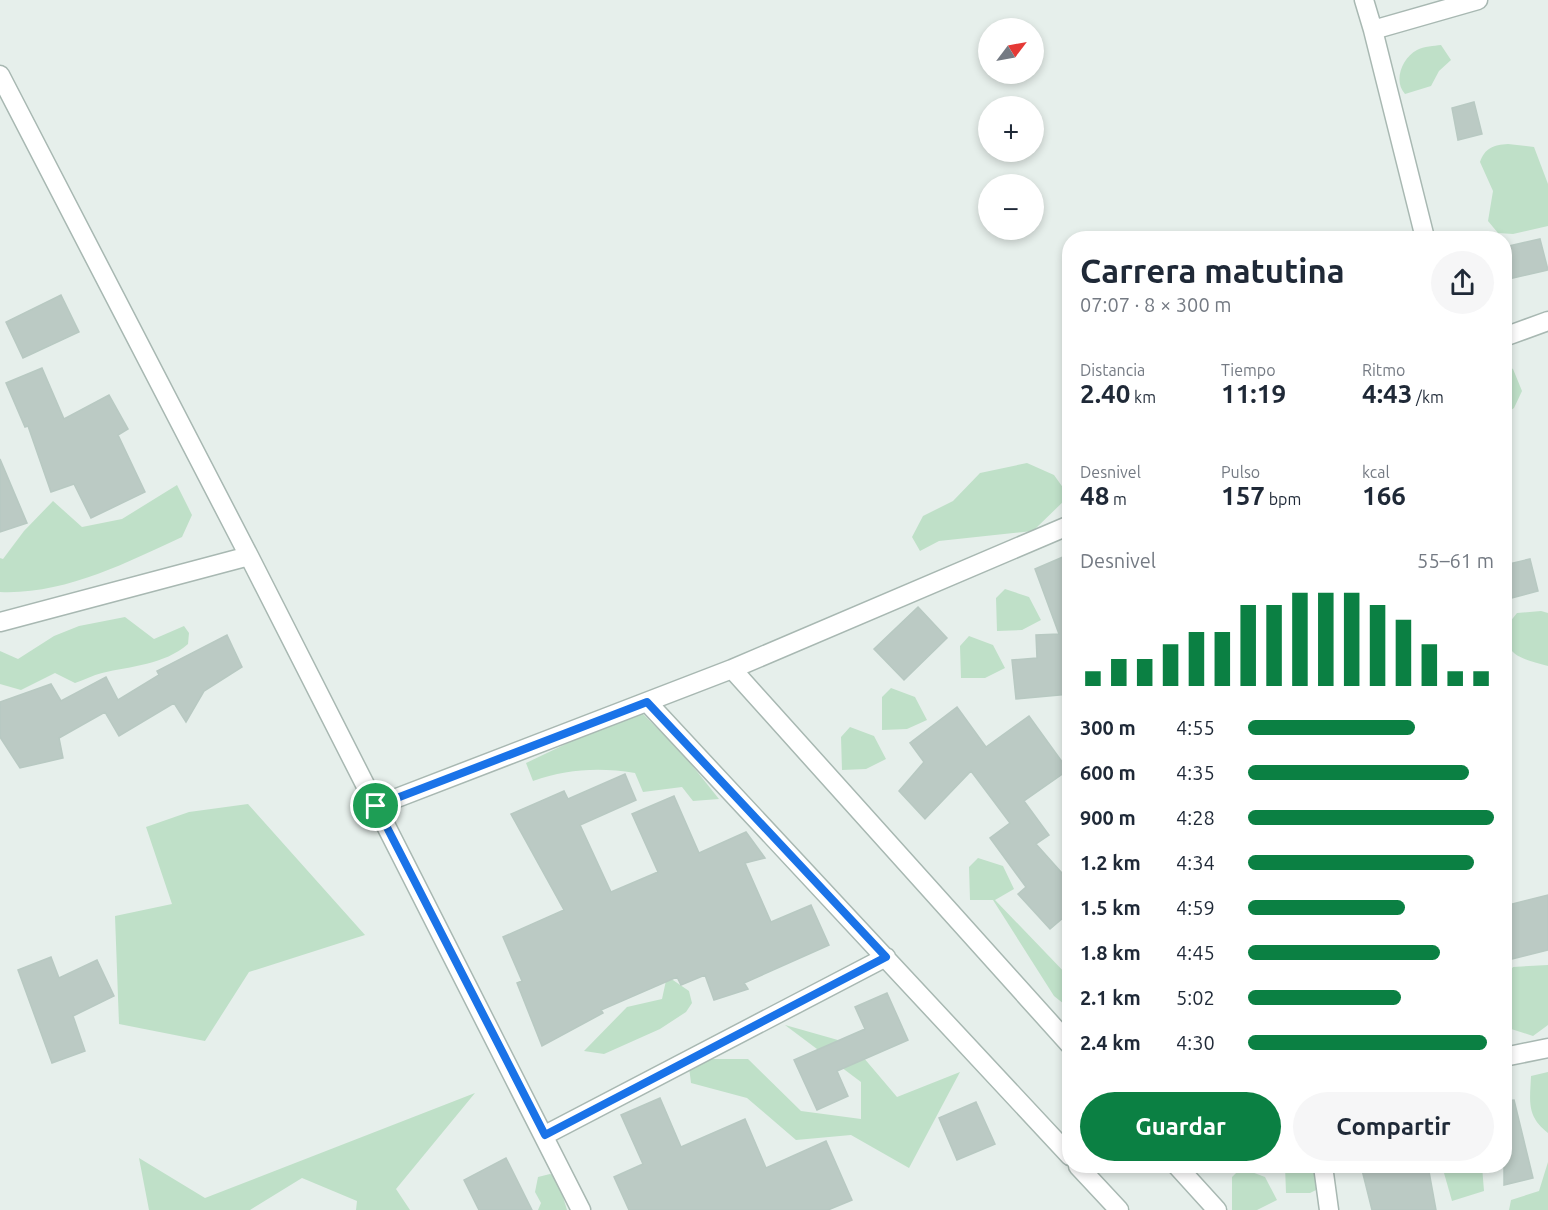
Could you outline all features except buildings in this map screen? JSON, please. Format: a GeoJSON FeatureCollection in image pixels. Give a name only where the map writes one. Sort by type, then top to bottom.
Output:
{"type":"FeatureCollection","features":[{"type":"Feature","properties":{"kind":"street"},"geometry":{"type":"LineString","coordinates":[[1364,0],[1423,231]]}},
{"type":"Feature","properties":{"kind":"street"},"geometry":{"type":"LineString","coordinates":[[1373,30],[1478,0]]}},
{"type":"Feature","properties":{"kind":"street"},"geometry":{"type":"LineString","coordinates":[[0,75],[249,556],[545,1135],[581,1210]]}},
{"type":"Feature","properties":{"kind":"street"},"geometry":{"type":"LineString","coordinates":[[1512,335],[1547,325]]}},
{"type":"Feature","properties":{"kind":"street"},"geometry":{"type":"LineString","coordinates":[[376,806],[732,669],[1062,528]]}},
{"type":"Feature","properties":{"kind":"street"},"geometry":{"type":"LineString","coordinates":[[0,622],[249,556]]}},
{"type":"Feature","properties":{"kind":"street"},"geometry":{"type":"LineString","coordinates":[[732,669],[1062,1036]]}},
{"type":"Feature","properties":{"kind":"street"},"geometry":{"type":"LineString","coordinates":[[647,702],[1062,1147]]}},
{"type":"Feature","properties":{"kind":"street"},"geometry":{"type":"LineString","coordinates":[[545,1135],[886,957]]}},
{"type":"Feature","properties":{"kind":"street"},"geometry":{"type":"LineString","coordinates":[[1512,1055],[1548,1048]]}},
{"type":"Feature","properties":{"kind":"street"},"geometry":{"type":"LineString","coordinates":[[1085,1173],[1119,1210]]}},
{"type":"Feature","properties":{"kind":"street"},"geometry":{"type":"LineString","coordinates":[[1183,1173],[1217,1210]]}},
{"type":"Feature","properties":{"kind":"street"},"geometry":{"type":"LineString","coordinates":[[1324,1173],[1329,1210]]}},
{"type":"Feature","properties":{"kind":"green space"},"geometry":{"type":"Polygon","coordinates":[[[1441,45],[1451,60],[1439,71],[1431,86],[1405,94],[1401,89],[1400,76],[1407,58],[1420,49],[1441,45]]]}},
{"type":"Feature","properties":{"kind":"green space"},"geometry":{"type":"Polygon","coordinates":[[[1498,145],[1534,147],[1548,184],[1548,226],[1512,234],[1512,231],[1496,231],[1488,221],[1493,191],[1480,162],[1484,153],[1498,145]]]}},
{"type":"Feature","properties":{"kind":"green space"},"geometry":{"type":"Polygon","coordinates":[[[1512,369],[1522,391],[1512,409],[1512,369]]]}},
{"type":"Feature","properties":{"kind":"green space"},"geometry":{"type":"Polygon","coordinates":[[[1027,463],[1054,475],[1062,486],[1062,503],[1033,531],[939,541],[920,551],[912,537],[923,516],[953,501],[980,473],[1027,463]]]}},
{"type":"Feature","properties":{"kind":"green space"},"geometry":{"type":"Polygon","coordinates":[[[177,485],[192,515],[182,537],[116,567],[71,583],[24,592],[0,592],[0,558],[3,559],[24,531],[53,501],[82,527],[122,519],[177,485]]]}},
{"type":"Feature","properties":{"kind":"green space"},"geometry":{"type":"Polygon","coordinates":[[[1005,589],[1029,597],[1041,620],[1022,630],[997,631],[996,598],[1005,589]]]}},
{"type":"Feature","properties":{"kind":"green space"},"geometry":{"type":"Polygon","coordinates":[[[1541,611],[1548,613],[1548,666],[1524,659],[1512,651],[1512,619],[1517,613],[1541,611]]]}},
{"type":"Feature","properties":{"kind":"green space"},"geometry":{"type":"Polygon","coordinates":[[[125,617],[154,639],[184,626],[189,633],[188,644],[158,661],[99,674],[75,683],[55,673],[21,690],[0,684],[0,651],[18,659],[54,636],[79,626],[125,617]]]}},
{"type":"Feature","properties":{"kind":"green space"},"geometry":{"type":"Polygon","coordinates":[[[969,636],[993,645],[1005,668],[985,678],[961,678],[960,646],[969,636]]]}},
{"type":"Feature","properties":{"kind":"green space"},"geometry":{"type":"Polygon","coordinates":[[[891,688],[915,697],[927,720],[907,729],[882,730],[882,697],[891,688]]]}},
{"type":"Feature","properties":{"kind":"green space"},"geometry":{"type":"Polygon","coordinates":[[[635,706],[683,754],[719,799],[693,801],[682,787],[643,792],[635,773],[622,771],[571,772],[533,781],[526,763],[591,732],[635,706]]]}},
{"type":"Feature","properties":{"kind":"green space"},"geometry":{"type":"Polygon","coordinates":[[[850,727],[874,736],[886,759],[866,769],[842,770],[841,737],[850,727]]]}},
{"type":"Feature","properties":{"kind":"green space"},"geometry":{"type":"Polygon","coordinates":[[[248,804],[365,935],[249,972],[205,1041],[119,1024],[115,916],[172,904],[146,827],[189,812],[248,804]]]}},
{"type":"Feature","properties":{"kind":"green space"},"geometry":{"type":"Polygon","coordinates":[[[978,858],[1003,866],[1014,889],[995,900],[1062,970],[1062,1002],[1054,996],[993,900],[970,900],[969,867],[978,858]]]}},
{"type":"Feature","properties":{"kind":"green space"},"geometry":{"type":"Polygon","coordinates":[[[1548,965],[1548,1025],[1533,1036],[1512,1029],[1513,967],[1548,965]]]}},
{"type":"Feature","properties":{"kind":"green space"},"geometry":{"type":"Polygon","coordinates":[[[667,976],[689,991],[692,1003],[686,1012],[660,1029],[604,1054],[584,1051],[627,1007],[662,999],[667,976]]]}},
{"type":"Feature","properties":{"kind":"green space"},"geometry":{"type":"Polygon","coordinates":[[[785,1025],[852,1044],[897,1097],[960,1072],[909,1168],[851,1135],[796,1140],[747,1098],[691,1083],[688,1059],[748,1059],[801,1111],[861,1119],[861,1082],[785,1025]]]}},
{"type":"Feature","properties":{"kind":"green space"},"geometry":{"type":"Polygon","coordinates":[[[1548,1072],[1548,1133],[1536,1120],[1530,1101],[1531,1076],[1548,1072]]]}},
{"type":"Feature","properties":{"kind":"green space"},"geometry":{"type":"Polygon","coordinates":[[[475,1093],[396,1189],[410,1210],[356,1210],[357,1201],[302,1178],[250,1210],[149,1210],[139,1158],[205,1198],[475,1093]]]}},
{"type":"Feature","properties":{"kind":"green space"},"geometry":{"type":"Polygon","coordinates":[[[1548,1162],[1548,1210],[1509,1210],[1511,1200],[1539,1191],[1548,1162]]]}},
{"type":"Feature","properties":{"kind":"green space"},"geometry":{"type":"Polygon","coordinates":[[[1236,1173],[1254,1173],[1265,1177],[1277,1200],[1257,1210],[1232,1210],[1232,1177],[1236,1173]]]}},
{"type":"Feature","properties":{"kind":"green space"},"geometry":{"type":"Polygon","coordinates":[[[1285,1173],[1325,1173],[1330,1183],[1310,1193],[1286,1193],[1285,1173]]]}},
{"type":"Feature","properties":{"kind":"green space"},"geometry":{"type":"Polygon","coordinates":[[[1444,1173],[1483,1173],[1484,1191],[1452,1201],[1444,1173]]]}},
{"type":"Feature","properties":{"kind":"green space"},"geometry":{"type":"Polygon","coordinates":[[[550,1174],[563,1179],[560,1187],[567,1210],[538,1210],[541,1203],[535,1192],[538,1177],[550,1174]]]}},
{"type":"Feature","properties":{"kind":"route"},"geometry":{"type":"LineString","coordinates":[[647,702],[886,957],[545,1135],[376,806],[647,702]]}}]}
